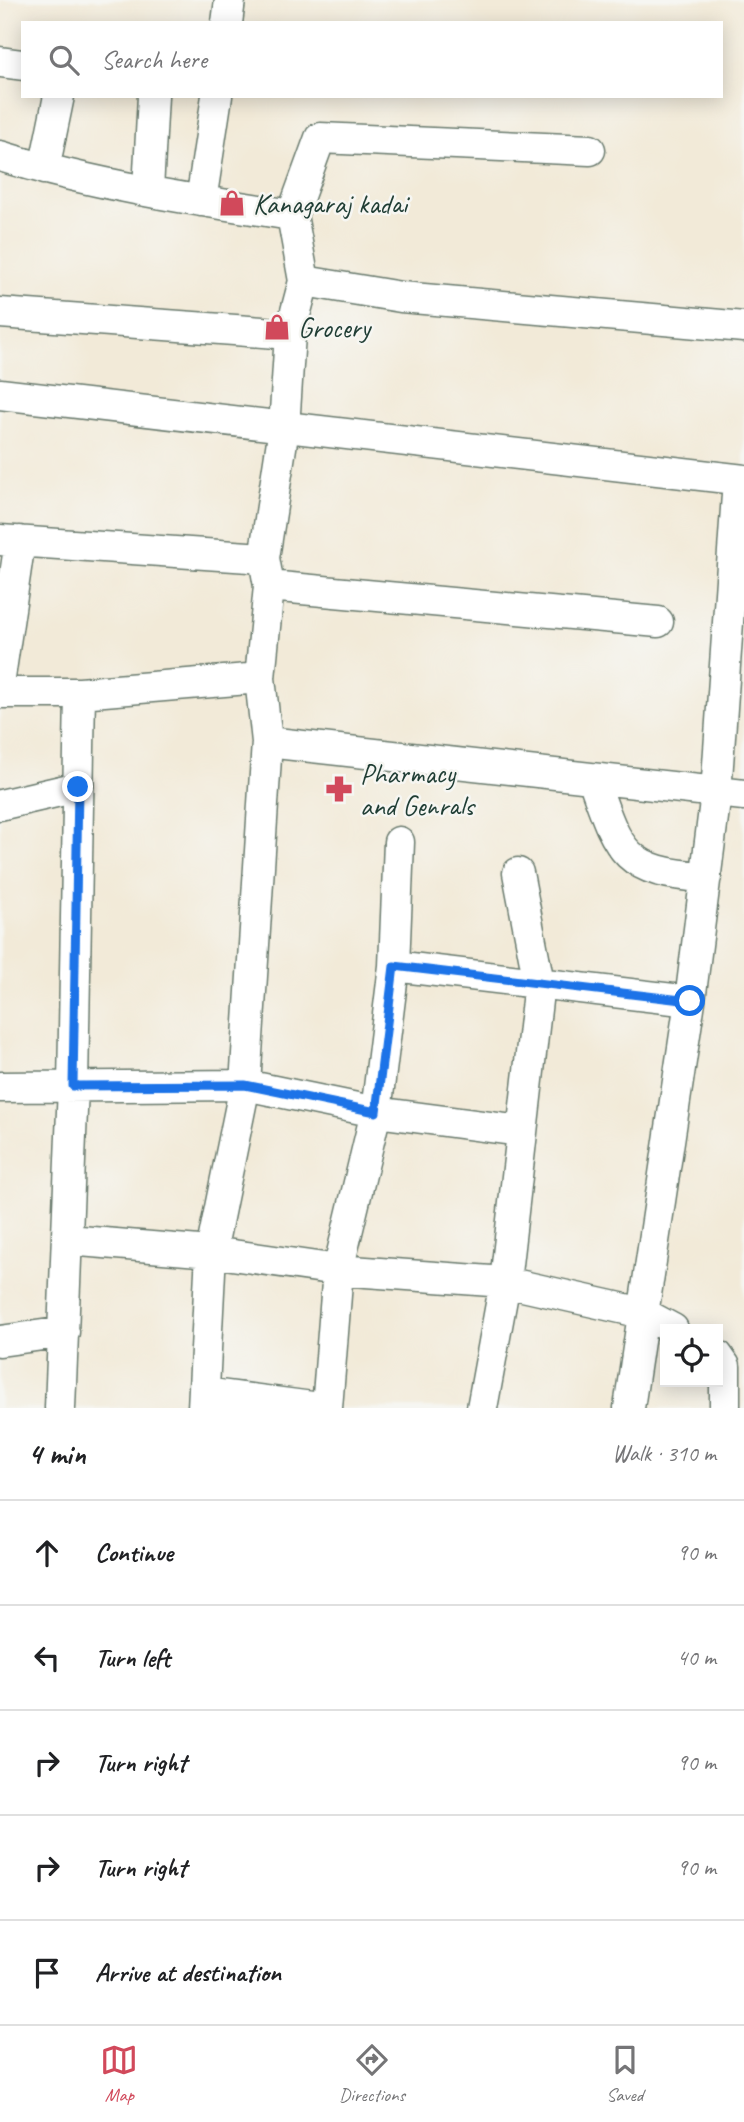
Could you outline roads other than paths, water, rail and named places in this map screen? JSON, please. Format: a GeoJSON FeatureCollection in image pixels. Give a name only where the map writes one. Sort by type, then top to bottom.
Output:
{"type":"FeatureCollection","features":[{"type":"Feature","properties":{"kind":"street"},"geometry":{"type":"LineString","coordinates":[[227,21],[230,0]]}},
{"type":"Feature","properties":{"kind":"street"},"geometry":{"type":"LineString","coordinates":[[0,62],[21,65]]}},
{"type":"Feature","properties":{"kind":"street"},"geometry":{"type":"LineString","coordinates":[[44,169],[59,98]]}},
{"type":"Feature","properties":{"kind":"street"},"geometry":{"type":"LineString","coordinates":[[148,190],[153,98]]}},
{"type":"Feature","properties":{"kind":"street"},"geometry":{"type":"LineString","coordinates":[[201,201],[217,98]]}},
{"type":"Feature","properties":{"kind":"street"},"geometry":{"type":"LineString","coordinates":[[320,1408],[203,1400],[211,1252],[245,1085],[267,742],[260,678],[266,572],[284,428],[290,334],[304,281],[292,215],[320,138],[590,150]]}},
{"type":"Feature","properties":{"kind":"street"},"geometry":{"type":"LineString","coordinates":[[0,156],[44,169],[201,201],[292,215]]}},
{"type":"Feature","properties":{"kind":"street"},"geometry":{"type":"LineString","coordinates":[[304,281],[401,297],[744,327]]}},
{"type":"Feature","properties":{"kind":"street"},"geometry":{"type":"LineString","coordinates":[[0,313],[290,334]]}},
{"type":"Feature","properties":{"kind":"street"},"geometry":{"type":"LineString","coordinates":[[0,394],[741,480],[730,794],[706,877],[629,1408]]}},
{"type":"Feature","properties":{"kind":"street"},"geometry":{"type":"LineString","coordinates":[[0,677],[10,541],[658,622]]}},
{"type":"Feature","properties":{"kind":"street"},"geometry":{"type":"LineString","coordinates":[[0,693],[80,694],[260,678]]}},
{"type":"Feature","properties":{"kind":"street"},"geometry":{"type":"LineString","coordinates":[[60,1408],[73,1086],[80,694]]}},
{"type":"Feature","properties":{"kind":"street"},"geometry":{"type":"LineString","coordinates":[[267,742],[730,794]]}},
{"type":"Feature","properties":{"kind":"street"},"geometry":{"type":"LineString","coordinates":[[593,779],[612,835],[631,857],[657,872],[706,877]]}},
{"type":"Feature","properties":{"kind":"street"},"geometry":{"type":"LineString","coordinates":[[0,805],[78,787]]}},
{"type":"Feature","properties":{"kind":"street"},"geometry":{"type":"LineString","coordinates":[[327,1408],[338,1270],[376,1112],[394,966],[398,842]]}},
{"type":"Feature","properties":{"kind":"street"},"geometry":{"type":"LineString","coordinates":[[482,1408],[505,1282],[538,983],[518,873]]}},
{"type":"Feature","properties":{"kind":"street"},"geometry":{"type":"LineString","coordinates":[[394,966],[690,1001]]}},
{"type":"Feature","properties":{"kind":"street"},"geometry":{"type":"LineString","coordinates":[[0,1087],[245,1085],[376,1112],[521,1130]]}},
{"type":"Feature","properties":{"kind":"street"},"geometry":{"type":"LineString","coordinates":[[68,1240],[211,1252],[338,1270],[505,1282],[643,1313],[664,1324]]}},
{"type":"Feature","properties":{"kind":"street"},"geometry":{"type":"LineString","coordinates":[[0,1340],[64,1332]]}},
{"type":"Feature","properties":{"kind":"street"},"geometry":{"type":"LineString","coordinates":[[723,1363],[725,1408]]}},
{"type":"Feature","properties":{"kind":"place","name":"Kanagaraj kadai"},"geometry":{"type":"Point","coordinates":[232,203]}},
{"type":"Feature","properties":{"kind":"place","name":"Grocery"},"geometry":{"type":"Point","coordinates":[277,327]}},
{"type":"Feature","properties":{"kind":"place","name":"Pharmacy and Genrals"},"geometry":{"type":"Point","coordinates":[339,789]}}]}
